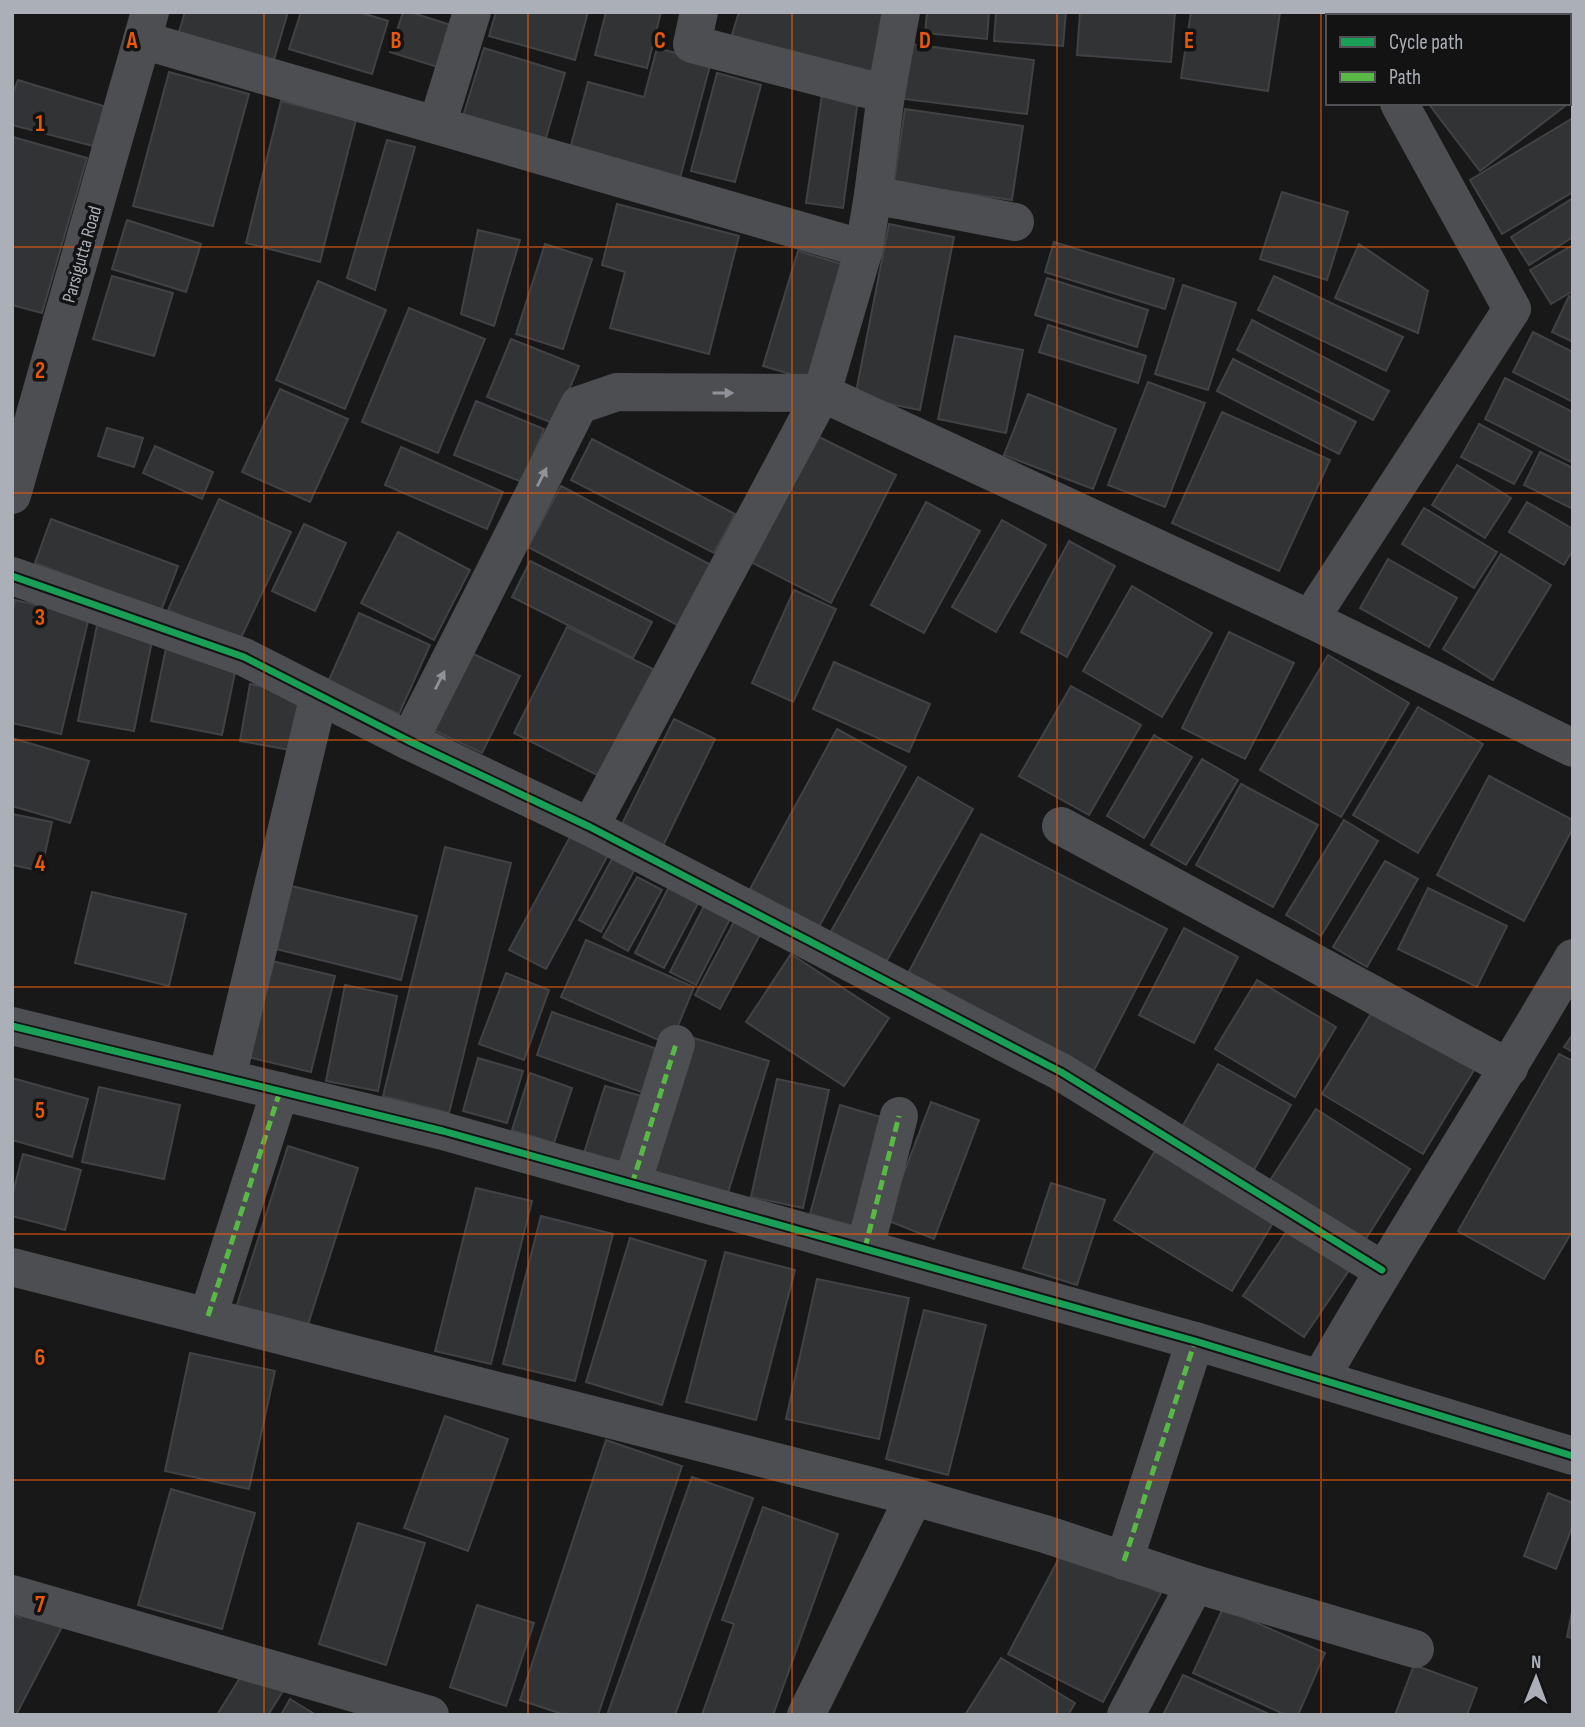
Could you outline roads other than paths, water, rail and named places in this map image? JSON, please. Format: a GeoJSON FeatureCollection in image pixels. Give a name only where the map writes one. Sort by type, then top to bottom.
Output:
{"type":"FeatureCollection","features":[{"type":"Feature","properties":{"kind":"street"},"geometry":{"type":"LineString","coordinates":[[437,125],[472,12]]}},
{"type":"Feature","properties":{"kind":"street"},"geometry":{"type":"LineString","coordinates":[[699,12],[692,44],[886,94]]}},
{"type":"Feature","properties":{"kind":"street"},"geometry":{"type":"LineString","coordinates":[[590,827],[822,393],[864,249],[886,94],[901,12]]}},
{"type":"Feature","properties":{"kind":"street"},"geometry":{"type":"LineString","coordinates":[[146,26],[437,125],[864,249]]}},
{"type":"Feature","properties":{"kind":"street","name":"Parsigutta Road"},"geometry":{"type":"LineString","coordinates":[[12,495],[146,26]]}},
{"type":"Feature","properties":{"kind":"street"},"geometry":{"type":"LineString","coordinates":[[1310,619],[1512,309],[1400,105]]}},
{"type":"Feature","properties":{"kind":"street"},"geometry":{"type":"LineString","coordinates":[[873,195],[1015,222]]}},
{"type":"Feature","properties":{"kind":"street"},"geometry":{"type":"LineString","coordinates":[[409,741],[579,405],[617,392],[822,393],[1310,619],[1573,748]]}},
{"type":"Feature","properties":{"kind":"street"},"geometry":{"type":"LineString","coordinates":[[12,576],[244,657],[409,741],[590,827],[1061,1072],[1382,1270]]}},
{"type":"Feature","properties":{"kind":"street"},"geometry":{"type":"LineString","coordinates":[[227,1078],[319,695]]}},
{"type":"Feature","properties":{"kind":"street"},"geometry":{"type":"LineString","coordinates":[[1061,826],[1509,1069]]}},
{"type":"Feature","properties":{"kind":"street"},"geometry":{"type":"LineString","coordinates":[[1320,1379],[1382,1270],[1509,1069],[1573,958]]}},
{"type":"Feature","properties":{"kind":"street"},"geometry":{"type":"LineString","coordinates":[[12,1026],[443,1131],[1195,1341],[1573,1456]]}},
{"type":"Feature","properties":{"kind":"street"},"geometry":{"type":"LineString","coordinates":[[632,1184],[676,1044]]}},
{"type":"Feature","properties":{"kind":"street"},"geometry":{"type":"LineString","coordinates":[[208,1317],[280,1091]]}},
{"type":"Feature","properties":{"kind":"street"},"geometry":{"type":"LineString","coordinates":[[864,1248],[899,1116]]}},
{"type":"Feature","properties":{"kind":"street"},"geometry":{"type":"LineString","coordinates":[[12,1267],[914,1497],[1045,1534],[1195,1584],[1415,1649]]}},
{"type":"Feature","properties":{"kind":"street"},"geometry":{"type":"LineString","coordinates":[[1124,1561],[1195,1341]]}},
{"type":"Feature","properties":{"kind":"street"},"geometry":{"type":"LineString","coordinates":[[806,1715],[914,1497]]}},
{"type":"Feature","properties":{"kind":"street"},"geometry":{"type":"LineString","coordinates":[[1126,1715],[1195,1584]]}},
{"type":"Feature","properties":{"kind":"street"},"geometry":{"type":"LineString","coordinates":[[12,1594],[350,1704],[430,1715]]}}]}
